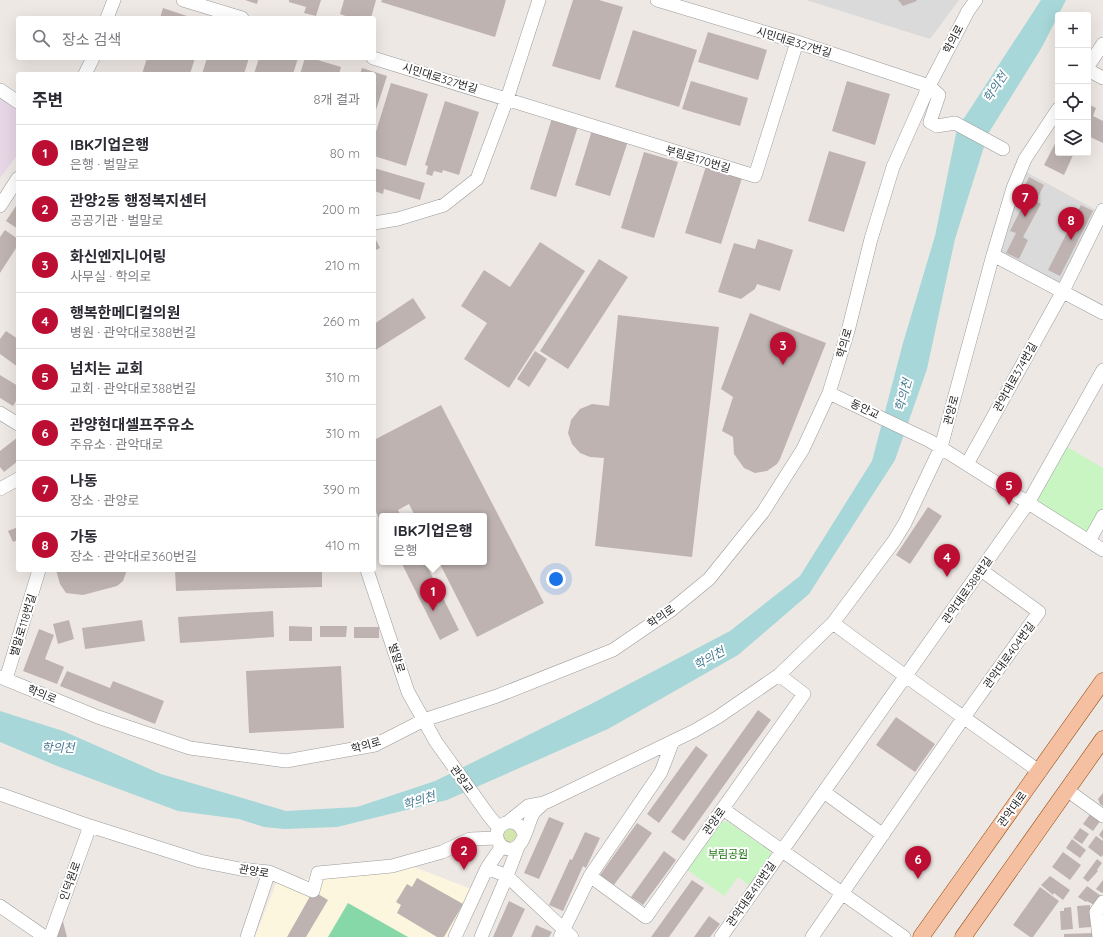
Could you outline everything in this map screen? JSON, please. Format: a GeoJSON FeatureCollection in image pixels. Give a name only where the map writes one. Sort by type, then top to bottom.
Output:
{"type":"FeatureCollection","features":[{"type":"Feature","properties":{"kind":"main road","name":"관악대로"},"geometry":{"type":"LineString","coordinates":[[920,937],[1040,772],[1103,681]]}},
{"type":"Feature","properties":{"kind":"main road"},"geometry":{"type":"LineString","coordinates":[[963,937],[1103,739]]}},
{"type":"Feature","properties":{"kind":"street"},"geometry":{"type":"LineString","coordinates":[[108,16],[114,0]]}},
{"type":"Feature","properties":{"kind":"street"},"geometry":{"type":"LineString","coordinates":[[183,0],[235,16]]}},
{"type":"Feature","properties":{"kind":"street"},"geometry":{"type":"LineString","coordinates":[[376,223],[398,219],[444,205],[477,179],[507,99],[539,0]]}},
{"type":"Feature","properties":{"kind":"street","name":"시민대로327번길"},"geometry":{"type":"LineString","coordinates":[[658,0],[797,42],[929,86]]}},
{"type":"Feature","properties":{"kind":"street","name":"학의로"},"geometry":{"type":"LineString","coordinates":[[3,678],[98,716],[190,748],[286,761],[375,745],[424,720],[497,696],[613,650],[670,611],[708,579],[763,512],[803,449],[829,393],[848,331],[871,239],[893,168],[929,86],[968,12],[976,0]]}},
{"type":"Feature","properties":{"kind":"street","name":"부림로170번길"},"geometry":{"type":"LineString","coordinates":[[507,99],[755,176],[797,42]]}},
{"type":"Feature","properties":{"kind":"street"},"geometry":{"type":"LineString","coordinates":[[1091,62],[1103,44]]}},
{"type":"Feature","properties":{"kind":"street","name":"시민대로327번길"},"geometry":{"type":"LineString","coordinates":[[376,59],[507,99]]}},
{"type":"Feature","properties":{"kind":"street"},"geometry":{"type":"LineString","coordinates":[[86,72],[92,60]]}},
{"type":"Feature","properties":{"kind":"street"},"geometry":{"type":"LineString","coordinates":[[1091,72],[1103,78]]}},
{"type":"Feature","properties":{"kind":"street"},"geometry":{"type":"LineString","coordinates":[[929,86],[939,95],[930,122],[937,126],[954,123],[1000,147]]}},
{"type":"Feature","properties":{"kind":"street"},"geometry":{"type":"LineString","coordinates":[[0,90],[16,101]]}},
{"type":"Feature","properties":{"kind":"street","name":"관양로"},"geometry":{"type":"LineString","coordinates":[[0,794],[90,826],[200,861],[240,869],[268,872],[313,892],[318,873],[392,866],[442,852],[470,839],[501,834],[528,806],[544,803],[673,741],[718,717],[778,675],[833,623],[906,523],[936,444],[1013,188],[1022,166],[1055,113]]}},
{"type":"Feature","properties":{"kind":"street"},"geometry":{"type":"LineString","coordinates":[[0,206],[16,181]]}},
{"type":"Feature","properties":{"kind":"street","name":"관악대로374번길"},"geometry":{"type":"LineString","coordinates":[[966,464],[1063,291],[1103,210]]}},
{"type":"Feature","properties":{"kind":"street"},"geometry":{"type":"LineString","coordinates":[[993,254],[1103,313]]}},
{"type":"Feature","properties":{"kind":"street"},"geometry":{"type":"LineString","coordinates":[[1028,503],[1103,370]]}},
{"type":"Feature","properties":{"kind":"street","name":"동안교"},"geometry":{"type":"LineString","coordinates":[[829,393],[936,444]]}},
{"type":"Feature","properties":{"kind":"street"},"geometry":{"type":"LineString","coordinates":[[0,413],[16,423]]}},
{"type":"Feature","properties":{"kind":"street"},"geometry":{"type":"LineString","coordinates":[[936,444],[1103,550]]}},
{"type":"Feature","properties":{"kind":"street"},"geometry":{"type":"LineString","coordinates":[[0,489],[16,480]]}},
{"type":"Feature","properties":{"kind":"street","name":"관악대로388번길"},"geometry":{"type":"LineString","coordinates":[[905,676],[1028,503]]}},
{"type":"Feature","properties":{"kind":"street"},"geometry":{"type":"LineString","coordinates":[[1089,541],[1103,516]]}},
{"type":"Feature","properties":{"kind":"street","name":"관악대로404번길"},"geometry":{"type":"LineString","coordinates":[[843,893],[964,717],[1039,612],[981,570]]}},
{"type":"Feature","properties":{"kind":"street","name":"벌말로118번길"},"geometry":{"type":"LineString","coordinates":[[3,678],[38,572]]}},
{"type":"Feature","properties":{"kind":"street","name":"벌말로"},"geometry":{"type":"LineString","coordinates":[[368,572],[408,692],[436,742]]}},
{"type":"Feature","properties":{"kind":"street"},"geometry":{"type":"LineString","coordinates":[[833,623],[1040,772]]}},
{"type":"Feature","properties":{"kind":"street","name":"관양로"},"geometry":{"type":"LineString","coordinates":[[590,876],[646,917],[804,694],[778,675]]}},
{"type":"Feature","properties":{"kind":"street"},"geometry":{"type":"LineString","coordinates":[[782,850],[905,676]]}},
{"type":"Feature","properties":{"kind":"street"},"geometry":{"type":"LineString","coordinates":[[487,868],[507,876],[566,934],[590,876],[661,772],[673,741]]}},
{"type":"Feature","properties":{"kind":"street","name":"관양교"},"geometry":{"type":"LineString","coordinates":[[436,742],[501,834]]}},
{"type":"Feature","properties":{"kind":"street"},"geometry":{"type":"LineString","coordinates":[[1066,790],[1103,816]]}},
{"type":"Feature","properties":{"kind":"street"},"geometry":{"type":"LineString","coordinates":[[824,792],[883,835]]}},
{"type":"Feature","properties":{"kind":"street"},"geometry":{"type":"LineString","coordinates":[[481,937],[534,812],[544,803]]}},
{"type":"Feature","properties":{"kind":"street","name":"관악대로418번길"},"geometry":{"type":"LineString","coordinates":[[723,809],[904,937]]}},
{"type":"Feature","properties":{"kind":"street"},"geometry":{"type":"LineString","coordinates":[[455,937],[501,834],[513,822],[522,828],[524,834]]}},
{"type":"Feature","properties":{"kind":"street","name":"인덕원로"},"geometry":{"type":"LineString","coordinates":[[50,937],[90,826]]}},
{"type":"Feature","properties":{"kind":"street"},"geometry":{"type":"LineString","coordinates":[[501,834],[507,849],[518,847]]}},
{"type":"Feature","properties":{"kind":"street","name":"관악대로418번길"},"geometry":{"type":"LineString","coordinates":[[721,937],[782,850]]}},
{"type":"Feature","properties":{"kind":"street"},"geometry":{"type":"LineString","coordinates":[[247,937],[268,872]]}},
{"type":"Feature","properties":{"kind":"street"},"geometry":{"type":"LineString","coordinates":[[812,937],[843,893]]}},
{"type":"Feature","properties":{"kind":"street"},"geometry":{"type":"LineString","coordinates":[[1099,937],[1096,912],[1103,902]]}},
{"type":"Feature","properties":{"kind":"street"},"geometry":{"type":"LineString","coordinates":[[0,906],[45,937]]}},
{"type":"Feature","properties":{"kind":"shaded area"},"geometry":{"type":"Polygon","coordinates":[[[806,0],[959,0],[930,39],[806,0]]]}},
{"type":"Feature","properties":{"kind":"shaded area"},"geometry":{"type":"Polygon","coordinates":[[[0,98],[16,108],[16,157],[0,178],[0,98]]]}},
{"type":"Feature","properties":{"kind":"shaded area"},"geometry":{"type":"Polygon","coordinates":[[[1026,172],[1098,211],[1062,285],[1000,255],[1010,205],[1026,172]]]}},
{"type":"Feature","properties":{"kind":"shaded area"},"geometry":{"type":"Polygon","coordinates":[[[409,865],[471,889],[447,937],[255,937],[277,881],[327,878],[409,865]]]}},
{"type":"Feature","properties":{"kind":"green space"},"geometry":{"type":"Polygon","coordinates":[[[1064,445],[1103,468],[1103,509],[1089,533],[1086,534],[1036,502],[1064,445]]]}},
{"type":"Feature","properties":{"kind":"green space","name":"부림공원"},"geometry":{"type":"Polygon","coordinates":[[[727,821],[770,851],[772,857],[750,886],[738,877],[724,896],[686,869],[720,823],[727,821]]]}},
{"type":"Feature","properties":{"kind":"green space"},"geometry":{"type":"Polygon","coordinates":[[[507,829],[513,829],[517,833],[517,839],[513,843],[507,843],[503,839],[503,833],[507,829]]]}},
{"type":"Feature","properties":{"kind":"green space"},"geometry":{"type":"Polygon","coordinates":[[[348,903],[408,937],[328,937],[348,903]]]}},
{"type":"Feature","properties":{"kind":"water","name":"학의천"},"geometry":{"type":"Polygon","coordinates":[[[1041,0],[1066,0],[1060,12],[1055,12],[1055,22],[1042,47],[988,134],[955,239],[927,369],[895,460],[809,594],[738,655],[608,729],[447,800],[337,827],[284,829],[264,827],[239,819],[178,811],[57,766],[0,742],[0,711],[63,731],[161,774],[286,811],[357,807],[435,781],[591,704],[730,631],[800,576],[872,461],[903,343],[935,236],[957,129],[1041,0]]]}},
{"type":"Feature","properties":{"kind":"building"},"geometry":{"type":"Polygon","coordinates":[[[245,0],[258,0],[257,4],[245,0]]]}},
{"type":"Feature","properties":{"kind":"building"},"geometry":{"type":"Polygon","coordinates":[[[289,0],[321,0],[316,16],[304,13],[306,7],[289,2],[289,0]]]}},
{"type":"Feature","properties":{"kind":"building"},"geometry":{"type":"Polygon","coordinates":[[[344,0],[376,0],[372,16],[346,16],[340,14],[344,0]]]}},
{"type":"Feature","properties":{"kind":"building"},"geometry":{"type":"Polygon","coordinates":[[[382,0],[506,0],[495,37],[381,2],[382,0]]]}},
{"type":"Feature","properties":{"kind":"building"},"geometry":{"type":"Polygon","coordinates":[[[573,0],[599,0],[623,7],[600,80],[552,66],[573,0]]]}},
{"type":"Feature","properties":{"kind":"building"},"geometry":{"type":"Polygon","coordinates":[[[898,0],[916,0],[917,1],[903,6],[898,0]]]}},
{"type":"Feature","properties":{"kind":"building"},"geometry":{"type":"Polygon","coordinates":[[[163,8],[187,16],[161,16],[163,8]]]}},
{"type":"Feature","properties":{"kind":"building"},"geometry":{"type":"Polygon","coordinates":[[[633,30],[697,50],[679,107],[615,87],[633,30]]]}},
{"type":"Feature","properties":{"kind":"building"},"geometry":{"type":"Polygon","coordinates":[[[708,32],[767,50],[758,80],[698,62],[708,32]]]}},
{"type":"Feature","properties":{"kind":"building"},"geometry":{"type":"Polygon","coordinates":[[[146,60],[194,60],[191,72],[143,72],[146,60]]]}},
{"type":"Feature","properties":{"kind":"building"},"geometry":{"type":"Polygon","coordinates":[[[206,60],[248,60],[245,72],[203,72],[206,60]]]}},
{"type":"Feature","properties":{"kind":"building"},"geometry":{"type":"Polygon","coordinates":[[[258,60],[297,60],[294,72],[255,72],[258,60]]]}},
{"type":"Feature","properties":{"kind":"building"},"geometry":{"type":"Polygon","coordinates":[[[304,60],[318,60],[341,67],[340,72],[301,72],[304,60]]]}},
{"type":"Feature","properties":{"kind":"building"},"geometry":{"type":"Polygon","coordinates":[[[362,68],[374,72],[361,72],[362,68]]]}},
{"type":"Feature","properties":{"kind":"building"},"geometry":{"type":"Polygon","coordinates":[[[376,72],[387,76],[376,110],[376,72]]]}},
{"type":"Feature","properties":{"kind":"building"},"geometry":{"type":"Polygon","coordinates":[[[691,81],[748,98],[740,126],[682,109],[691,81]]]}},
{"type":"Feature","properties":{"kind":"building"},"geometry":{"type":"Polygon","coordinates":[[[847,81],[890,94],[875,145],[832,131],[847,81]]]}},
{"type":"Feature","properties":{"kind":"building"},"geometry":{"type":"Polygon","coordinates":[[[391,83],[428,94],[406,166],[376,157],[376,132],[391,83]]]}},
{"type":"Feature","properties":{"kind":"building"},"geometry":{"type":"Polygon","coordinates":[[[445,101],[479,112],[459,175],[443,170],[442,173],[434,171],[432,176],[426,174],[428,166],[425,165],[445,101]]]}},
{"type":"Feature","properties":{"kind":"building"},"geometry":{"type":"Polygon","coordinates":[[[1091,106],[1096,108],[1093,116],[1103,121],[1103,143],[1091,137],[1091,106]]]}},
{"type":"Feature","properties":{"kind":"building"},"geometry":{"type":"Polygon","coordinates":[[[553,115],[579,123],[556,197],[530,189],[553,115]]]}},
{"type":"Feature","properties":{"kind":"building"},"geometry":{"type":"Polygon","coordinates":[[[593,127],[629,138],[610,196],[575,185],[593,127]]]}},
{"type":"Feature","properties":{"kind":"building"},"geometry":{"type":"Polygon","coordinates":[[[1055,144],[1055,156],[1073,156],[1064,175],[1044,165],[1055,144]]]}},
{"type":"Feature","properties":{"kind":"building"},"geometry":{"type":"Polygon","coordinates":[[[829,151],[866,162],[844,232],[808,221],[829,151]]]}},
{"type":"Feature","properties":{"kind":"building"},"geometry":{"type":"Polygon","coordinates":[[[644,152],[678,162],[654,238],[621,228],[644,152]]]}},
{"type":"Feature","properties":{"kind":"building"},"geometry":{"type":"Polygon","coordinates":[[[707,163],[743,175],[721,244],[685,233],[707,163]]]}},
{"type":"Feature","properties":{"kind":"building"},"geometry":{"type":"Polygon","coordinates":[[[376,169],[425,183],[420,200],[384,189],[383,194],[376,192],[376,169]]]}},
{"type":"Feature","properties":{"kind":"building"},"geometry":{"type":"Polygon","coordinates":[[[1029,177],[1044,185],[1036,201],[1041,204],[1023,237],[1028,240],[1019,259],[1006,253],[1016,233],[1010,231],[1027,197],[1021,194],[1029,177]]]}},
{"type":"Feature","properties":{"kind":"building"},"geometry":{"type":"Polygon","coordinates":[[[1081,205],[1093,211],[1060,276],[1048,270],[1081,205]]]}},
{"type":"Feature","properties":{"kind":"building"},"geometry":{"type":"Polygon","coordinates":[[[16,206],[16,228],[6,221],[16,206]]]}},
{"type":"Feature","properties":{"kind":"building"},"geometry":{"type":"Polygon","coordinates":[[[5,230],[16,238],[16,248],[0,273],[0,237],[5,230]]]}},
{"type":"Feature","properties":{"kind":"building"},"geometry":{"type":"Polygon","coordinates":[[[758,239],[793,250],[780,291],[757,284],[755,289],[741,299],[718,292],[734,243],[755,249],[758,239]]]}},
{"type":"Feature","properties":{"kind":"building"},"geometry":{"type":"Polygon","coordinates":[[[376,240],[380,248],[376,250],[376,240]]]}},
{"type":"Feature","properties":{"kind":"building"},"geometry":{"type":"Polygon","coordinates":[[[540,242],[585,271],[509,388],[464,359],[487,323],[461,306],[484,270],[510,287],[540,242]]]}},
{"type":"Feature","properties":{"kind":"building"},"geometry":{"type":"Polygon","coordinates":[[[599,259],[628,277],[568,369],[540,351],[599,259]]]}},
{"type":"Feature","properties":{"kind":"building"},"geometry":{"type":"Polygon","coordinates":[[[413,298],[426,318],[376,350],[376,323],[413,298]]]}},
{"type":"Feature","properties":{"kind":"building"},"geometry":{"type":"Polygon","coordinates":[[[750,313],[826,343],[780,459],[777,464],[767,471],[755,473],[744,468],[734,454],[733,437],[722,431],[733,397],[721,389],[750,313]]]}},
{"type":"Feature","properties":{"kind":"building"},"geometry":{"type":"Polygon","coordinates":[[[618,315],[719,327],[692,557],[595,546],[604,458],[590,457],[580,453],[572,444],[568,433],[571,420],[580,409],[592,404],[609,406],[618,315]]]}},
{"type":"Feature","properties":{"kind":"building"},"geometry":{"type":"Polygon","coordinates":[[[6,331],[16,338],[16,366],[0,354],[0,339],[6,331]]]}},
{"type":"Feature","properties":{"kind":"building"},"geometry":{"type":"Polygon","coordinates":[[[535,351],[547,359],[529,387],[517,379],[535,351]]]}},
{"type":"Feature","properties":{"kind":"building"},"geometry":{"type":"Polygon","coordinates":[[[0,375],[16,385],[16,401],[13,406],[0,398],[0,375]]]}},
{"type":"Feature","properties":{"kind":"building"},"geometry":{"type":"Polygon","coordinates":[[[441,405],[544,603],[477,637],[441,565],[487,565],[487,513],[414,513],[409,504],[398,510],[400,513],[379,513],[379,518],[376,512],[376,439],[441,405]]]}},
{"type":"Feature","properties":{"kind":"building"},"geometry":{"type":"Polygon","coordinates":[[[16,439],[16,463],[4,472],[0,467],[0,451],[16,439]]]}},
{"type":"Feature","properties":{"kind":"building"},"geometry":{"type":"Polygon","coordinates":[[[928,507],[942,516],[910,564],[896,555],[928,507]]]}},
{"type":"Feature","properties":{"kind":"building"},"geometry":{"type":"Polygon","coordinates":[[[16,528],[16,541],[13,542],[8,531],[16,528]]]}},
{"type":"Feature","properties":{"kind":"building"},"geometry":{"type":"Polygon","coordinates":[[[402,565],[426,565],[459,630],[440,640],[402,565]]]}},
{"type":"Feature","properties":{"kind":"building"},"geometry":{"type":"Polygon","coordinates":[[[57,572],[126,572],[123,581],[117,586],[83,595],[66,593],[60,584],[57,572]]]}},
{"type":"Feature","properties":{"kind":"building"},"geometry":{"type":"Polygon","coordinates":[[[175,572],[322,572],[322,587],[176,591],[175,572]]]}},
{"type":"Feature","properties":{"kind":"building"},"geometry":{"type":"Polygon","coordinates":[[[273,611],[274,637],[180,643],[178,617],[273,611]]]}},
{"type":"Feature","properties":{"kind":"building"},"geometry":{"type":"Polygon","coordinates":[[[69,620],[74,639],[58,644],[53,624],[69,620]]]}},
{"type":"Feature","properties":{"kind":"building"},"geometry":{"type":"Polygon","coordinates":[[[142,620],[145,641],[85,649],[82,628],[142,620]]]}},
{"type":"Feature","properties":{"kind":"building"},"geometry":{"type":"Polygon","coordinates":[[[289,626],[312,627],[312,641],[289,641],[289,626]]]}},
{"type":"Feature","properties":{"kind":"building"},"geometry":{"type":"Polygon","coordinates":[[[320,626],[347,626],[346,637],[320,637],[320,626]]]}},
{"type":"Feature","properties":{"kind":"building"},"geometry":{"type":"Polygon","coordinates":[[[354,627],[379,627],[379,638],[354,638],[354,627]]]}},
{"type":"Feature","properties":{"kind":"building"},"geometry":{"type":"Polygon","coordinates":[[[39,629],[54,635],[45,659],[64,667],[57,684],[23,671],[39,629]]]}},
{"type":"Feature","properties":{"kind":"building"},"geometry":{"type":"Polygon","coordinates":[[[341,666],[344,728],[249,733],[246,671],[341,666]]]}},
{"type":"Feature","properties":{"kind":"building"},"geometry":{"type":"Polygon","coordinates":[[[67,671],[110,688],[113,681],[164,701],[155,724],[60,686],[67,671]]]}},
{"type":"Feature","properties":{"kind":"building"},"geometry":{"type":"Polygon","coordinates":[[[758,710],[771,720],[684,841],[671,832],[758,710]]]}},
{"type":"Feature","properties":{"kind":"building"},"geometry":{"type":"Polygon","coordinates":[[[896,717],[935,744],[915,772],[876,745],[896,717]]]}},
{"type":"Feature","properties":{"kind":"building"},"geometry":{"type":"Polygon","coordinates":[[[696,746],[708,755],[659,823],[647,814],[696,746]]]}},
{"type":"Feature","properties":{"kind":"building"},"geometry":{"type":"Polygon","coordinates":[[[1103,793],[1103,806],[1100,804],[1098,799],[1103,793]]]}},
{"type":"Feature","properties":{"kind":"building"},"geometry":{"type":"Polygon","coordinates":[[[1091,813],[1101,820],[1093,831],[1083,824],[1091,813]]]}},
{"type":"Feature","properties":{"kind":"building"},"geometry":{"type":"Polygon","coordinates":[[[549,817],[564,823],[539,879],[524,873],[549,817]]]}},
{"type":"Feature","properties":{"kind":"building"},"geometry":{"type":"Polygon","coordinates":[[[637,823],[652,833],[614,885],[600,875],[637,823]]]}},
{"type":"Feature","properties":{"kind":"building"},"geometry":{"type":"Polygon","coordinates":[[[1080,828],[1089,834],[1082,844],[1073,838],[1080,828]]]}},
{"type":"Feature","properties":{"kind":"building"},"geometry":{"type":"Polygon","coordinates":[[[1103,829],[1103,839],[1099,835],[1103,829]]]}},
{"type":"Feature","properties":{"kind":"building"},"geometry":{"type":"Polygon","coordinates":[[[585,832],[600,838],[586,868],[583,866],[563,911],[549,905],[570,859],[572,860],[585,832]]]}},
{"type":"Feature","properties":{"kind":"building"},"geometry":{"type":"Polygon","coordinates":[[[1096,836],[1103,841],[1103,855],[1101,857],[1088,847],[1096,836]]]}},
{"type":"Feature","properties":{"kind":"building"},"geometry":{"type":"Polygon","coordinates":[[[1072,839],[1086,850],[1080,858],[1066,848],[1072,839]]]}},
{"type":"Feature","properties":{"kind":"building"},"geometry":{"type":"Polygon","coordinates":[[[664,851],[676,860],[643,905],[631,897],[664,851]]]}},
{"type":"Feature","properties":{"kind":"building"},"geometry":{"type":"Polygon","coordinates":[[[1063,852],[1081,865],[1070,880],[1052,867],[1063,852]]]}},
{"type":"Feature","properties":{"kind":"building"},"geometry":{"type":"Polygon","coordinates":[[[1097,859],[1102,863],[1097,870],[1098,871],[1088,882],[1083,878],[1097,859]]]}},
{"type":"Feature","properties":{"kind":"building"},"geometry":{"type":"Polygon","coordinates":[[[1050,876],[1070,890],[1063,900],[1054,893],[1053,895],[1041,885],[1050,876]]]}},
{"type":"Feature","properties":{"kind":"building"},"geometry":{"type":"Polygon","coordinates":[[[417,878],[463,904],[444,937],[437,937],[397,913],[401,905],[396,902],[407,884],[412,887],[417,878]]]}},
{"type":"Feature","properties":{"kind":"building"},"geometry":{"type":"Polygon","coordinates":[[[692,880],[704,888],[669,937],[651,937],[692,880]]]}},
{"type":"Feature","properties":{"kind":"building"},"geometry":{"type":"Polygon","coordinates":[[[1103,880],[1103,892],[1102,893],[1096,889],[1103,880]]]}},
{"type":"Feature","properties":{"kind":"building"},"geometry":{"type":"Polygon","coordinates":[[[1087,886],[1101,896],[1094,905],[1078,897],[1087,886]]]}},
{"type":"Feature","properties":{"kind":"building"},"geometry":{"type":"Polygon","coordinates":[[[1040,887],[1059,901],[1033,937],[1030,937],[1013,925],[1040,887]]]}},
{"type":"Feature","properties":{"kind":"building"},"geometry":{"type":"Polygon","coordinates":[[[313,891],[328,900],[306,937],[287,937],[313,891]]]}},
{"type":"Feature","properties":{"kind":"building"},"geometry":{"type":"Polygon","coordinates":[[[509,901],[525,909],[512,937],[493,937],[509,901]]]}},
{"type":"Feature","properties":{"kind":"building"},"geometry":{"type":"Polygon","coordinates":[[[1090,905],[1091,927],[1079,928],[1077,906],[1090,905]]]}},
{"type":"Feature","properties":{"kind":"building"},"geometry":{"type":"Polygon","coordinates":[[[1071,907],[1073,929],[1061,930],[1060,911],[1064,911],[1064,908],[1071,907]]]}},
{"type":"Feature","properties":{"kind":"building"},"geometry":{"type":"Polygon","coordinates":[[[709,916],[720,924],[710,937],[694,937],[709,916]]]}},
{"type":"Feature","properties":{"kind":"building"},"geometry":{"type":"Polygon","coordinates":[[[62,918],[67,937],[56,937],[62,918]]]}},
{"type":"Feature","properties":{"kind":"building"},"geometry":{"type":"Polygon","coordinates":[[[536,925],[552,932],[549,937],[531,937],[536,925]]]}},
{"type":"Feature","properties":{"kind":"building"},"geometry":{"type":"Polygon","coordinates":[[[1094,933],[1094,937],[1064,937],[1064,934],[1094,933]]]}},
{"type":"Feature","properties":{"kind":"place","name":"나동"},"geometry":{"type":"Point","coordinates":[1025,217]}},
{"type":"Feature","properties":{"kind":"place","name":"가동"},"geometry":{"type":"Point","coordinates":[1071,240]}},
{"type":"Feature","properties":{"kind":"place","name":"화신엔지니어링"},"geometry":{"type":"Point","coordinates":[783,365]}},
{"type":"Feature","properties":{"kind":"place","name":"넘치는 교회"},"geometry":{"type":"Point","coordinates":[1009,505]}},
{"type":"Feature","properties":{"kind":"place","name":"행복한메디컬의원"},"geometry":{"type":"Point","coordinates":[947,577]}},
{"type":"Feature","properties":{"kind":"place","name":"IBK기업은행"},"geometry":{"type":"Point","coordinates":[433,611]}},
{"type":"Feature","properties":{"kind":"place","name":"관양2동 행정복지센터"},"geometry":{"type":"Point","coordinates":[464,870]}},
{"type":"Feature","properties":{"kind":"place","name":"관양현대셀프주유소"},"geometry":{"type":"Point","coordinates":[918,879]}}]}
